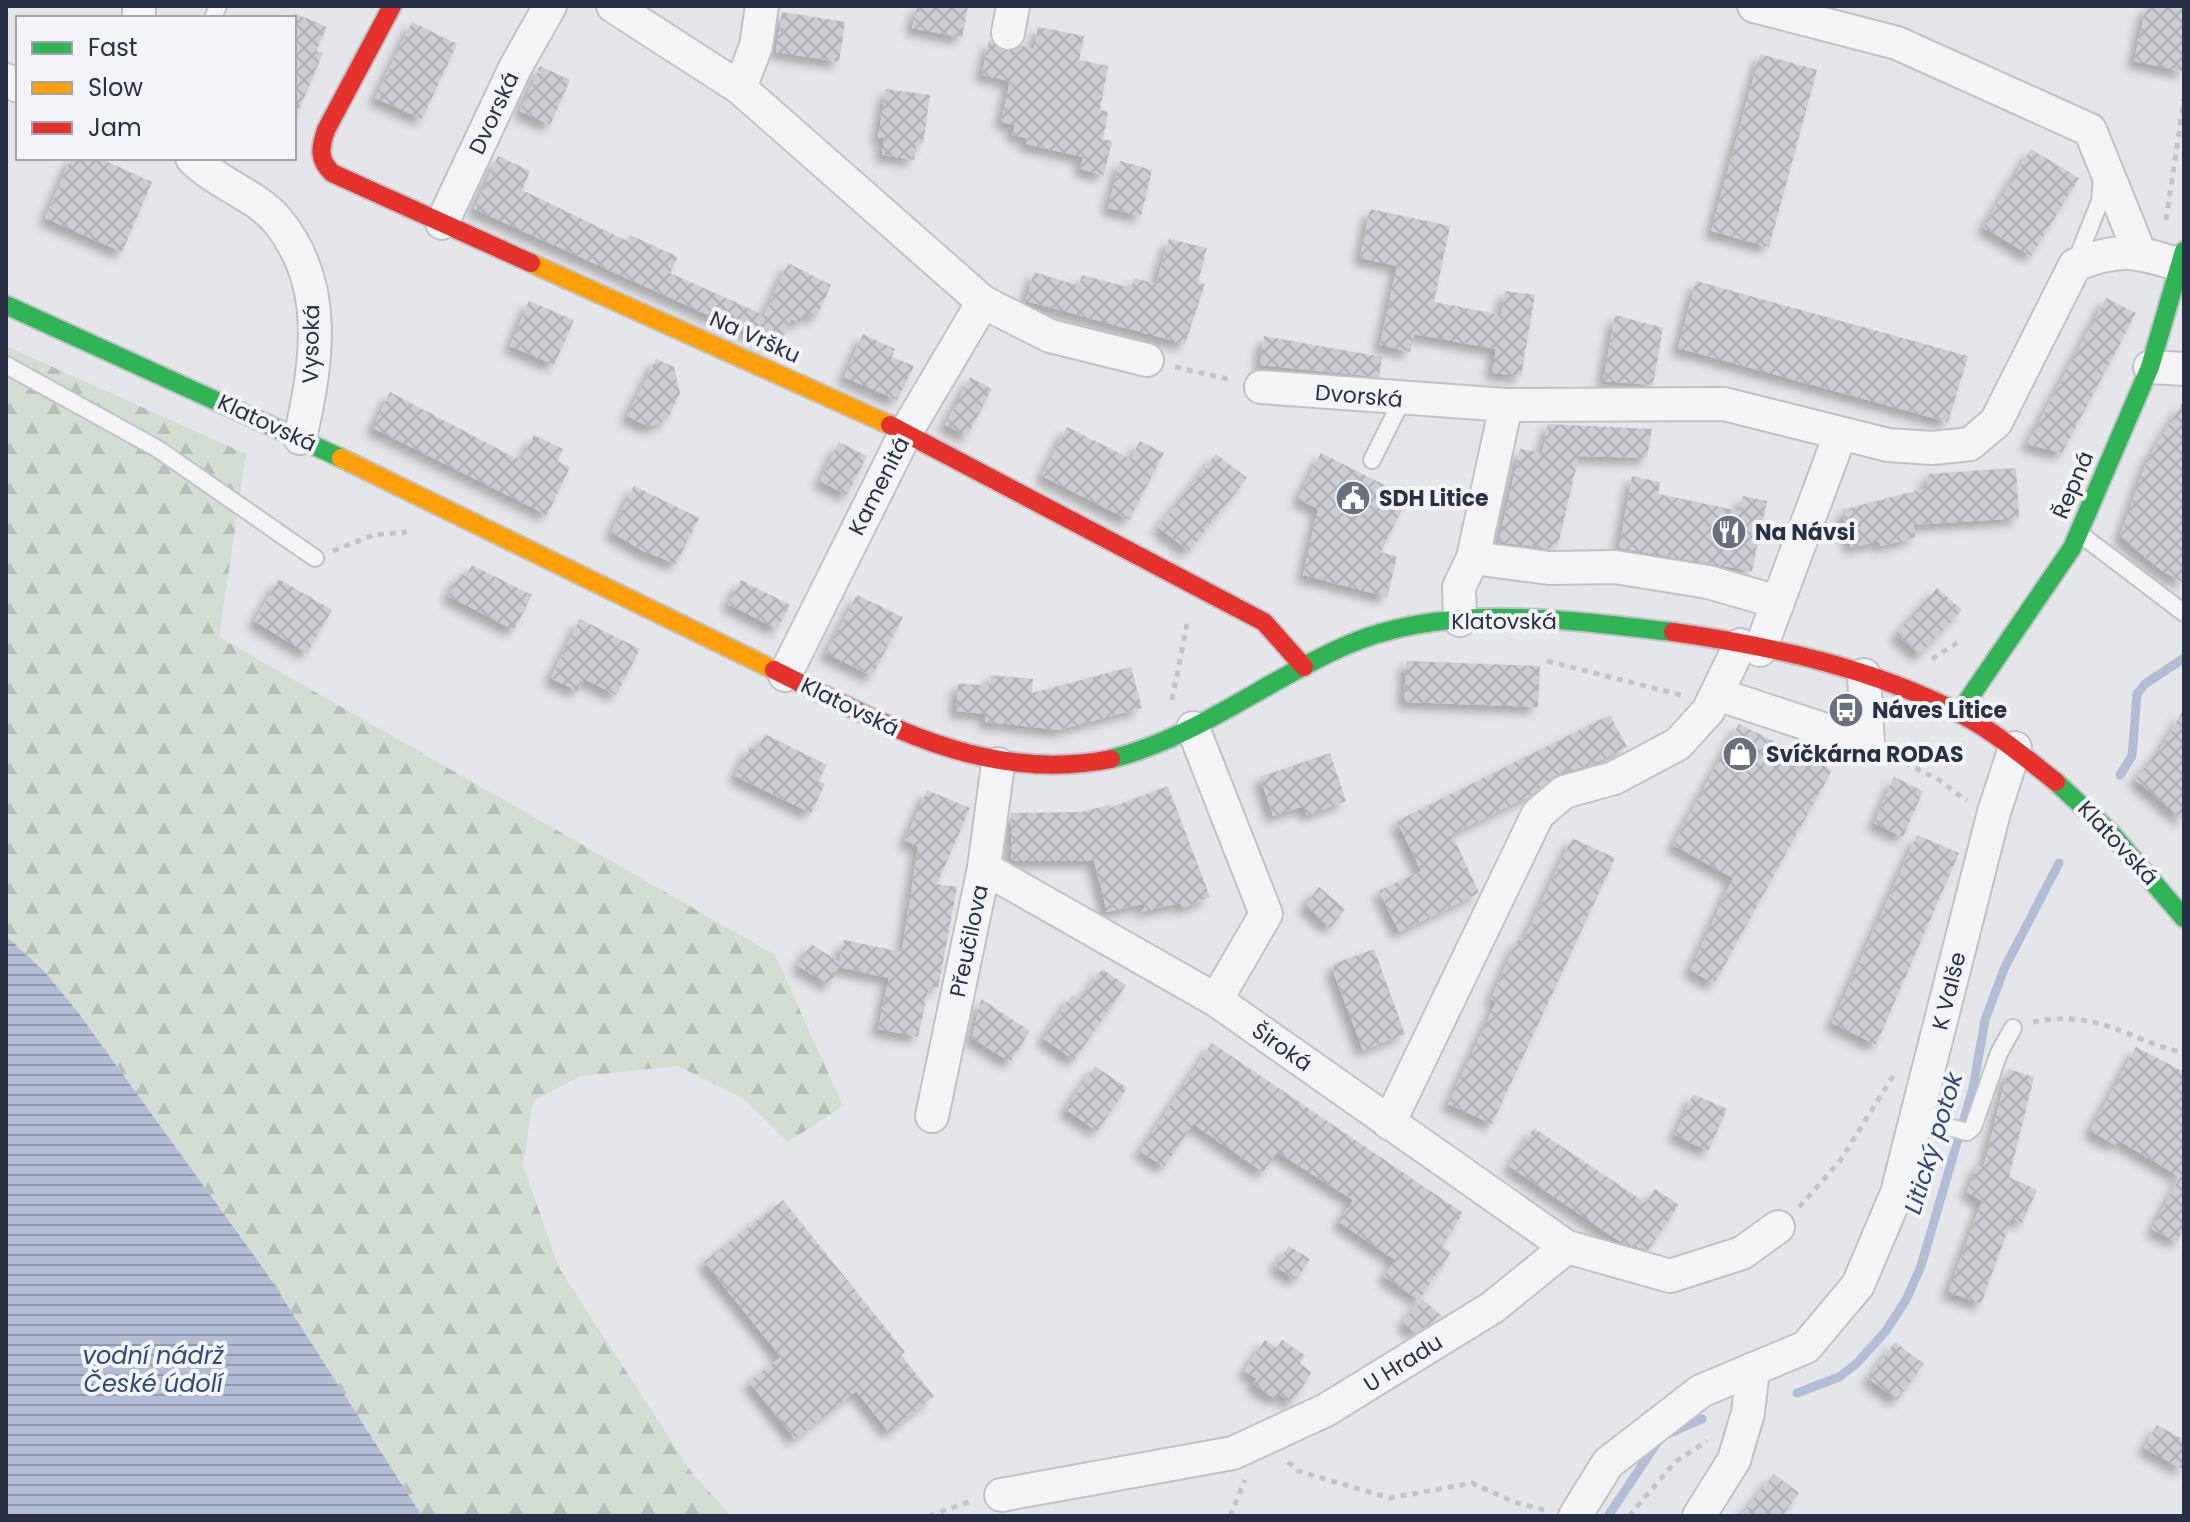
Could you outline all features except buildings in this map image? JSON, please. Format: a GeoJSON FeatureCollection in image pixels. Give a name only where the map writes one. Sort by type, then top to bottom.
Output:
{"type":"FeatureCollection","features":[{"type":"Feature","properties":{"kind":"main road","name":"Na Vršku"},"geometry":{"type":"LineString","coordinates":[[392,6],[380,23],[326,130],[320,148],[322,163],[332,173],[906,432],[1264,622],[1304,667]]}},
{"type":"Feature","properties":{"kind":"main road","name":"Řepná"},"geometry":{"type":"LineString","coordinates":[[1959,713],[2079,533],[2150,367],[2182,258]]}},
{"type":"Feature","properties":{"kind":"main road","name":"Klatovská"},"geometry":{"type":"LineString","coordinates":[[6,305],[300,438],[913,738],[998,764],[1094,762],[1138,751],[1181,720],[1304,667],[1342,645],[1408,625],[1460,620],[1579,622],[1750,648],[1864,675],[1932,699],[2015,748],[2058,780],[2094,814],[2184,918]]}},
{"type":"Feature","properties":{"kind":"street","name":"Dvorská"},"geometry":{"type":"LineString","coordinates":[[442,223],[515,68],[550,6]]}},
{"type":"Feature","properties":{"kind":"street"},"geometry":{"type":"LineString","coordinates":[[613,6],[740,88],[983,302],[1050,336],[1147,360]]}},
{"type":"Feature","properties":{"kind":"street"},"geometry":{"type":"LineString","coordinates":[[740,88],[756,46],[762,6]]}},
{"type":"Feature","properties":{"kind":"street"},"geometry":{"type":"LineString","coordinates":[[1754,6],[1897,43],[2090,130],[2139,251]]}},
{"type":"Feature","properties":{"kind":"street","name":"Vysoká"},"geometry":{"type":"LineString","coordinates":[[194,160],[205,171],[276,218],[307,271],[316,312],[316,356],[300,438]]}},
{"type":"Feature","properties":{"kind":"street"},"geometry":{"type":"LineString","coordinates":[[2075,265],[2106,252],[2139,251],[2182,258]]}},
{"type":"Feature","properties":{"kind":"street","name":"Dvorská"},"geometry":{"type":"LineString","coordinates":[[1261,387],[1402,400],[1506,405],[1724,404],[1888,445],[1933,448],[1970,444],[1996,422],[2075,265]]}},
{"type":"Feature","properties":{"kind":"street","name":"Kamenitá"},"geometry":{"type":"LineString","coordinates":[[785,675],[906,432],[983,302]]}},
{"type":"Feature","properties":{"kind":"street"},"geometry":{"type":"LineString","coordinates":[[2150,367],[2184,369]]}},
{"type":"Feature","properties":{"kind":"street"},"geometry":{"type":"LineString","coordinates":[[1460,620],[1459,587],[1473,558],[1506,405]]}},
{"type":"Feature","properties":{"kind":"street"},"geometry":{"type":"LineString","coordinates":[[1389,1123],[1538,814],[1564,792],[1614,778],[1678,744],[1708,711],[1778,602],[1840,435]]}},
{"type":"Feature","properties":{"kind":"street"},"geometry":{"type":"LineString","coordinates":[[1473,558],[1549,568],[1615,567],[1708,582],[1778,602]]}},
{"type":"Feature","properties":{"kind":"street"},"geometry":{"type":"LineString","coordinates":[[1717,694],[1868,744],[1864,675]]}},
{"type":"Feature","properties":{"kind":"street"},"geometry":{"type":"LineString","coordinates":[[1181,720],[1266,914],[1216,1000]]}},
{"type":"Feature","properties":{"kind":"street","name":"K Valše"},"geometry":{"type":"LineString","coordinates":[[1564,1514],[1608,1463],[1701,1391],[1806,1347],[1858,1285],[1929,1121],[1931,1063],[1994,812],[2015,748]]}},
{"type":"Feature","properties":{"kind":"street","name":"Přeučilova"},"geometry":{"type":"LineString","coordinates":[[932,1116],[984,868],[998,764]]}},
{"type":"Feature","properties":{"kind":"street","name":"Široká"},"geometry":{"type":"LineString","coordinates":[[984,868],[1216,1000],[1567,1247]]}},
{"type":"Feature","properties":{"kind":"street"},"geometry":{"type":"LineString","coordinates":[[1567,1247],[1670,1276],[1742,1253],[1778,1227]]}},
{"type":"Feature","properties":{"kind":"street","name":"U Hradu"},"geometry":{"type":"LineString","coordinates":[[1001,1495],[1233,1453],[1326,1410],[1493,1307],[1567,1247]]}},
{"type":"Feature","properties":{"kind":"street"},"geometry":{"type":"LineString","coordinates":[[1699,1516],[1734,1460],[1748,1413],[1753,1369]]}},
{"type":"Feature","properties":{"kind":"lane"},"geometry":{"type":"LineString","coordinates":[[2075,265],[2100,201],[2103,162]]}},
{"type":"Feature","properties":{"kind":"lane"},"geometry":{"type":"LineString","coordinates":[[6,365],[158,449],[315,558]]}},
{"type":"Feature","properties":{"kind":"lane"},"geometry":{"type":"LineString","coordinates":[[1372,460],[1402,400]]}},
{"type":"Feature","properties":{"kind":"lane"},"geometry":{"type":"LineString","coordinates":[[2079,533],[2184,613]]}},
{"type":"Feature","properties":{"kind":"lane"},"geometry":{"type":"LineString","coordinates":[[1929,1121],[1967,1132],[1982,1111],[1999,1053],[2013,1028]]}},
{"type":"Feature","properties":{"kind":"path"},"geometry":{"type":"LineString","coordinates":[[1147,360],[1261,387]]}},
{"type":"Feature","properties":{"kind":"path"},"geometry":{"type":"LineString","coordinates":[[315,558],[373,535],[410,532]]}},
{"type":"Feature","properties":{"kind":"path"},"geometry":{"type":"LineString","coordinates":[[1181,720],[1195,586]]}},
{"type":"Feature","properties":{"kind":"path"},"geometry":{"type":"LineString","coordinates":[[1868,744],[1939,780],[1974,806],[1994,812]]}},
{"type":"Feature","properties":{"kind":"path"},"geometry":{"type":"LineString","coordinates":[[2013,1028],[2063,1016],[2093,1020],[2184,1053]]}},
{"type":"Feature","properties":{"kind":"path"},"geometry":{"type":"LineString","coordinates":[[1778,1227],[1840,1161],[1906,1057],[1931,1063]]}},
{"type":"Feature","properties":{"kind":"path"},"geometry":{"type":"LineString","coordinates":[[1629,1516],[1675,1462],[1710,1439],[1722,1424],[1748,1413]]}},
{"type":"Feature","properties":{"kind":"path"},"geometry":{"type":"LineString","coordinates":[[1263,1439],[1298,1471],[1372,1494],[1390,1498],[1472,1483],[1514,1502],[1564,1514]]}},
{"type":"Feature","properties":{"kind":"green space"},"geometry":{"type":"Polygon","coordinates":[[[6,346],[246,454],[219,637],[775,955],[843,1106],[788,1142],[744,1099],[678,1066],[580,1076],[533,1101],[523,1165],[559,1268],[692,1473],[731,1516],[422,1516],[266,1272],[77,1011],[44,971],[6,936],[6,346]]]}},
{"type":"Feature","properties":{"kind":"water","name":"vodní nádrž České údolí"},"geometry":{"type":"Polygon","coordinates":[[[6,936],[44,971],[77,1011],[266,1272],[422,1516],[6,1516],[6,936]]]}},
{"type":"Feature","properties":{"kind":"waterway","name":"Litický potok"},"geometry":{"type":"LineString","coordinates":[[2120,775],[2132,756],[2137,694],[2145,684],[2184,658]]}},
{"type":"Feature","properties":{"kind":"waterway","name":"Litický potok"},"geometry":{"type":"LineString","coordinates":[[1797,1393],[1839,1377],[1856,1364],[1885,1332],[1906,1300],[1921,1266],[1973,1088],[1985,1020],[2004,969],[2059,863]]}},
{"type":"Feature","properties":{"kind":"waterway","name":"Litický potok"},"geometry":{"type":"LineString","coordinates":[[1668,1434],[1702,1419]]}},
{"type":"Feature","properties":{"kind":"waterway","name":"Litický potok"},"geometry":{"type":"LineString","coordinates":[[1608,1516],[1657,1443]]}},
{"type":"Feature","properties":{"kind":"traffic: fast"},"geometry":{"type":"LineString","coordinates":[[1959,713],[2072,548],[2150,367],[2184,251]]}},
{"type":"Feature","properties":{"kind":"traffic: fast"},"geometry":{"type":"LineString","coordinates":[[6,305],[341,458]]}},
{"type":"Feature","properties":{"kind":"traffic: fast"},"geometry":{"type":"LineString","coordinates":[[1111,759],[1173,737],[1317,659],[1385,632],[1426,623],[1508,618],[1673,632]]}},
{"type":"Feature","properties":{"kind":"traffic: fast"},"geometry":{"type":"LineString","coordinates":[[2056,782],[2109,831],[2184,918]]}},
{"type":"Feature","properties":{"kind":"traffic: slow"},"geometry":{"type":"LineString","coordinates":[[531,263],[890,425]]}},
{"type":"Feature","properties":{"kind":"traffic: slow"},"geometry":{"type":"LineString","coordinates":[[341,458],[774,670]]}},
{"type":"Feature","properties":{"kind":"traffic: jam"},"geometry":{"type":"LineString","coordinates":[[392,6],[326,130],[322,148],[324,163],[332,173],[531,263]]}},
{"type":"Feature","properties":{"kind":"traffic: jam"},"geometry":{"type":"LineString","coordinates":[[890,425],[1264,622],[1304,667]]}},
{"type":"Feature","properties":{"kind":"traffic: jam"},"geometry":{"type":"LineString","coordinates":[[1673,632],[1784,652],[1893,684],[1974,721],[2056,782]]}},
{"type":"Feature","properties":{"kind":"traffic: jam"},"geometry":{"type":"LineString","coordinates":[[774,670],[895,728],[978,756],[1021,763],[1065,765],[1111,759]]}},
{"type":"Feature","properties":{"kind":"place","name":"SDH Litice"},"geometry":{"type":"Point","coordinates":[1353,498]}},
{"type":"Feature","properties":{"kind":"place","name":"Na Návsi"},"geometry":{"type":"Point","coordinates":[1729,532]}},
{"type":"Feature","properties":{"kind":"place","name":"Náves Litice"},"geometry":{"type":"Point","coordinates":[1846,710]}},
{"type":"Feature","properties":{"kind":"place","name":"Svíčkárna RODAS"},"geometry":{"type":"Point","coordinates":[1740,754]}}]}
